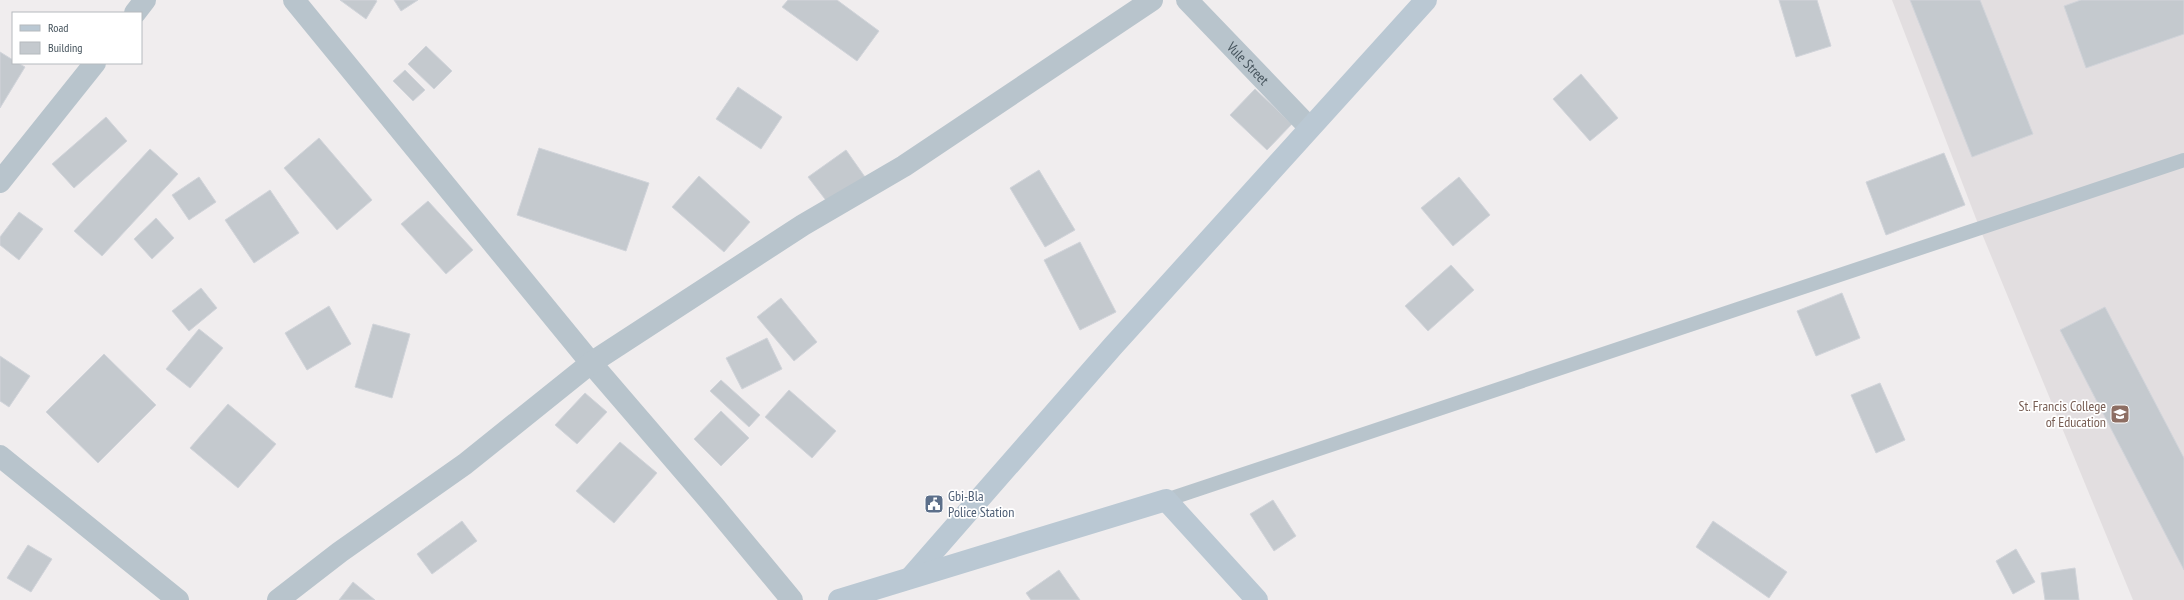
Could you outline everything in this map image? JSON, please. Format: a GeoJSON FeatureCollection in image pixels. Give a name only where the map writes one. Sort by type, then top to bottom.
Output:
{"type":"FeatureCollection","features":[{"type":"Feature","properties":{"kind":"main road"},"geometry":{"type":"LineString","coordinates":[[911,577],[1113,346],[1309,127],[1426,0]]}},
{"type":"Feature","properties":{"kind":"main road"},"geometry":{"type":"LineString","coordinates":[[839,600],[1166,500],[1257,600]]}},
{"type":"Feature","properties":{"kind":"street"},"geometry":{"type":"LineString","coordinates":[[136,12],[145,0]]}},
{"type":"Feature","properties":{"kind":"street"},"geometry":{"type":"LineString","coordinates":[[294,0],[591,363],[714,506],[792,600]]}},
{"type":"Feature","properties":{"kind":"street"},"geometry":{"type":"LineString","coordinates":[[278,600],[340,552],[464,464],[591,363],[803,225],[904,166],[1152,0]]}},
{"type":"Feature","properties":{"kind":"street","name":"Vule Street"},"geometry":{"type":"LineString","coordinates":[[1187,0],[1309,127]]}},
{"type":"Feature","properties":{"kind":"street"},"geometry":{"type":"LineString","coordinates":[[0,182],[94,64]]}},
{"type":"Feature","properties":{"kind":"street"},"geometry":{"type":"LineString","coordinates":[[0,456],[178,600]]}},
{"type":"Feature","properties":{"kind":"lane"},"geometry":{"type":"LineString","coordinates":[[1166,500],[2184,160]]}},
{"type":"Feature","properties":{"kind":"shaded area","name":"St. Francis College of Education"},"geometry":{"type":"Polygon","coordinates":[[[1892,0],[2184,0],[2184,600],[2133,600],[1980,229],[1892,0]]]}},
{"type":"Feature","properties":{"kind":"building"},"geometry":{"type":"Polygon","coordinates":[[[340,0],[375,0],[377,1],[366,19],[340,0]]]}},
{"type":"Feature","properties":{"kind":"building"},"geometry":{"type":"Polygon","coordinates":[[[394,0],[418,0],[401,11],[394,0]]]}},
{"type":"Feature","properties":{"kind":"building"},"geometry":{"type":"Polygon","coordinates":[[[788,0],[837,0],[879,31],[857,61],[782,7],[788,0]]]}},
{"type":"Feature","properties":{"kind":"building"},"geometry":{"type":"Polygon","coordinates":[[[1779,0],[1817,0],[1831,46],[1796,57],[1779,0]]]}},
{"type":"Feature","properties":{"kind":"building"},"geometry":{"type":"Polygon","coordinates":[[[1910,0],[1980,0],[2033,134],[1972,157],[1910,0]]]}},
{"type":"Feature","properties":{"kind":"building"},"geometry":{"type":"Polygon","coordinates":[[[2081,0],[2184,0],[2184,34],[2086,68],[2064,6],[2081,0]]]}},
{"type":"Feature","properties":{"kind":"building"},"geometry":{"type":"Polygon","coordinates":[[[426,46],[452,71],[434,89],[408,64],[426,46]]]}},
{"type":"Feature","properties":{"kind":"building"},"geometry":{"type":"Polygon","coordinates":[[[0,52],[12,59],[12,64],[20,64],[25,67],[0,108],[0,52]]]}},
{"type":"Feature","properties":{"kind":"building"},"geometry":{"type":"Polygon","coordinates":[[[405,70],[425,90],[413,101],[393,81],[405,70]]]}},
{"type":"Feature","properties":{"kind":"building"},"geometry":{"type":"Polygon","coordinates":[[[1581,74],[1618,118],[1590,141],[1553,99],[1581,74]]]}},
{"type":"Feature","properties":{"kind":"building"},"geometry":{"type":"Polygon","coordinates":[[[738,87],[782,117],[761,149],[716,119],[738,87]]]}},
{"type":"Feature","properties":{"kind":"building"},"geometry":{"type":"Polygon","coordinates":[[[1255,89],[1292,124],[1267,150],[1230,115],[1255,89]]]}},
{"type":"Feature","properties":{"kind":"building"},"geometry":{"type":"Polygon","coordinates":[[[106,117],[127,141],[74,188],[52,164],[106,117]]]}},
{"type":"Feature","properties":{"kind":"building"},"geometry":{"type":"Polygon","coordinates":[[[319,138],[372,200],[337,230],[284,168],[319,138]]]}},
{"type":"Feature","properties":{"kind":"building"},"geometry":{"type":"Polygon","coordinates":[[[539,148],[649,183],[626,251],[517,215],[539,148]]]}},
{"type":"Feature","properties":{"kind":"building"},"geometry":{"type":"Polygon","coordinates":[[[150,149],[178,174],[102,256],[74,231],[150,149]]]}},
{"type":"Feature","properties":{"kind":"building"},"geometry":{"type":"Polygon","coordinates":[[[846,150],[865,177],[828,203],[808,177],[846,150]]]}},
{"type":"Feature","properties":{"kind":"building"},"geometry":{"type":"Polygon","coordinates":[[[1944,153],[1965,205],[1886,235],[1866,182],[1944,153]]]}},
{"type":"Feature","properties":{"kind":"building"},"geometry":{"type":"Polygon","coordinates":[[[1039,170],[1075,230],[1045,247],[1010,188],[1039,170]]]}},
{"type":"Feature","properties":{"kind":"building"},"geometry":{"type":"Polygon","coordinates":[[[699,176],[750,222],[724,252],[672,207],[699,176]]]}},
{"type":"Feature","properties":{"kind":"building"},"geometry":{"type":"Polygon","coordinates":[[[199,177],[216,202],[189,220],[172,195],[199,177]]]}},
{"type":"Feature","properties":{"kind":"building"},"geometry":{"type":"Polygon","coordinates":[[[1459,177],[1490,215],[1453,246],[1421,208],[1459,177]]]}},
{"type":"Feature","properties":{"kind":"building"},"geometry":{"type":"Polygon","coordinates":[[[270,190],[299,233],[254,263],[225,220],[270,190]]]}},
{"type":"Feature","properties":{"kind":"building"},"geometry":{"type":"Polygon","coordinates":[[[428,201],[473,250],[446,274],[401,224],[428,201]]]}},
{"type":"Feature","properties":{"kind":"building"},"geometry":{"type":"Polygon","coordinates":[[[19,212],[43,229],[19,260],[0,245],[0,237],[19,212]]]}},
{"type":"Feature","properties":{"kind":"building"},"geometry":{"type":"Polygon","coordinates":[[[156,218],[174,238],[152,259],[134,239],[156,218]]]}},
{"type":"Feature","properties":{"kind":"building"},"geometry":{"type":"Polygon","coordinates":[[[1080,242],[1116,312],[1080,330],[1044,260],[1080,242]]]}},
{"type":"Feature","properties":{"kind":"building"},"geometry":{"type":"Polygon","coordinates":[[[1451,265],[1474,290],[1428,331],[1405,306],[1451,265]]]}},
{"type":"Feature","properties":{"kind":"building"},"geometry":{"type":"Polygon","coordinates":[[[201,288],[217,308],[189,331],[172,311],[201,288]]]}},
{"type":"Feature","properties":{"kind":"building"},"geometry":{"type":"Polygon","coordinates":[[[1842,293],[1860,338],[1816,356],[1797,311],[1842,293]]]}},
{"type":"Feature","properties":{"kind":"building"},"geometry":{"type":"Polygon","coordinates":[[[781,298],[817,342],[794,361],[757,317],[781,298]]]}},
{"type":"Feature","properties":{"kind":"building"},"geometry":{"type":"Polygon","coordinates":[[[329,306],[351,344],[307,370],[285,333],[329,306]]]}},
{"type":"Feature","properties":{"kind":"building"},"geometry":{"type":"Polygon","coordinates":[[[2105,307],[2184,458],[2184,570],[2060,330],[2105,307]]]}},
{"type":"Feature","properties":{"kind":"building"},"geometry":{"type":"Polygon","coordinates":[[[373,324],[410,334],[392,398],[355,387],[373,324]]]}},
{"type":"Feature","properties":{"kind":"building"},"geometry":{"type":"Polygon","coordinates":[[[199,329],[223,348],[190,388],[166,369],[199,329]]]}},
{"type":"Feature","properties":{"kind":"building"},"geometry":{"type":"Polygon","coordinates":[[[767,338],[782,369],[742,389],[726,358],[767,338]]]}},
{"type":"Feature","properties":{"kind":"building"},"geometry":{"type":"Polygon","coordinates":[[[104,354],[156,405],[98,463],[46,412],[104,354]]]}},
{"type":"Feature","properties":{"kind":"building"},"geometry":{"type":"Polygon","coordinates":[[[0,356],[30,376],[9,407],[0,401],[0,356]]]}},
{"type":"Feature","properties":{"kind":"building"},"geometry":{"type":"Polygon","coordinates":[[[721,380],[760,415],[749,427],[710,391],[721,380]]]}},
{"type":"Feature","properties":{"kind":"building"},"geometry":{"type":"Polygon","coordinates":[[[1880,383],[1905,440],[1876,453],[1851,395],[1880,383]]]}},
{"type":"Feature","properties":{"kind":"building"},"geometry":{"type":"Polygon","coordinates":[[[789,390],[836,431],[812,458],[765,417],[789,390]]]}},
{"type":"Feature","properties":{"kind":"building"},"geometry":{"type":"Polygon","coordinates":[[[585,393],[607,412],[577,444],[555,425],[585,393]]]}},
{"type":"Feature","properties":{"kind":"building"},"geometry":{"type":"Polygon","coordinates":[[[228,404],[276,444],[238,488],[190,448],[228,404]]]}},
{"type":"Feature","properties":{"kind":"building"},"geometry":{"type":"Polygon","coordinates":[[[721,411],[749,438],[721,466],[694,439],[721,411]]]}},
{"type":"Feature","properties":{"kind":"building"},"geometry":{"type":"Polygon","coordinates":[[[620,442],[657,473],[614,523],[576,491],[620,442]]]}},
{"type":"Feature","properties":{"kind":"building"},"geometry":{"type":"Polygon","coordinates":[[[1273,500],[1296,536],[1274,551],[1250,514],[1273,500]]]}},
{"type":"Feature","properties":{"kind":"building"},"geometry":{"type":"Polygon","coordinates":[[[462,521],[477,541],[432,574],[417,554],[462,521]]]}},
{"type":"Feature","properties":{"kind":"building"},"geometry":{"type":"Polygon","coordinates":[[[1713,521],[1787,572],[1769,598],[1696,547],[1713,521]]]}},
{"type":"Feature","properties":{"kind":"building"},"geometry":{"type":"Polygon","coordinates":[[[28,545],[52,559],[31,592],[7,578],[28,545]]]}},
{"type":"Feature","properties":{"kind":"building"},"geometry":{"type":"Polygon","coordinates":[[[2016,549],[2035,582],[2013,594],[1996,561],[2016,549]]]}},
{"type":"Feature","properties":{"kind":"building"},"geometry":{"type":"Polygon","coordinates":[[[2075,568],[2079,600],[2045,600],[2041,573],[2075,568]]]}},
{"type":"Feature","properties":{"kind":"building"},"geometry":{"type":"Polygon","coordinates":[[[1059,570],[1080,600],[1031,600],[1026,593],[1059,570]]]}},
{"type":"Feature","properties":{"kind":"building"},"geometry":{"type":"Polygon","coordinates":[[[353,582],[375,600],[339,600],[353,582]]]}},
{"type":"Feature","properties":{"kind":"place","name":"St. Francis College of Education"},"geometry":{"type":"Point","coordinates":[2120,414]}},
{"type":"Feature","properties":{"kind":"place","name":"Gbi-Bla Police Station"},"geometry":{"type":"Point","coordinates":[934,504]}}]}
